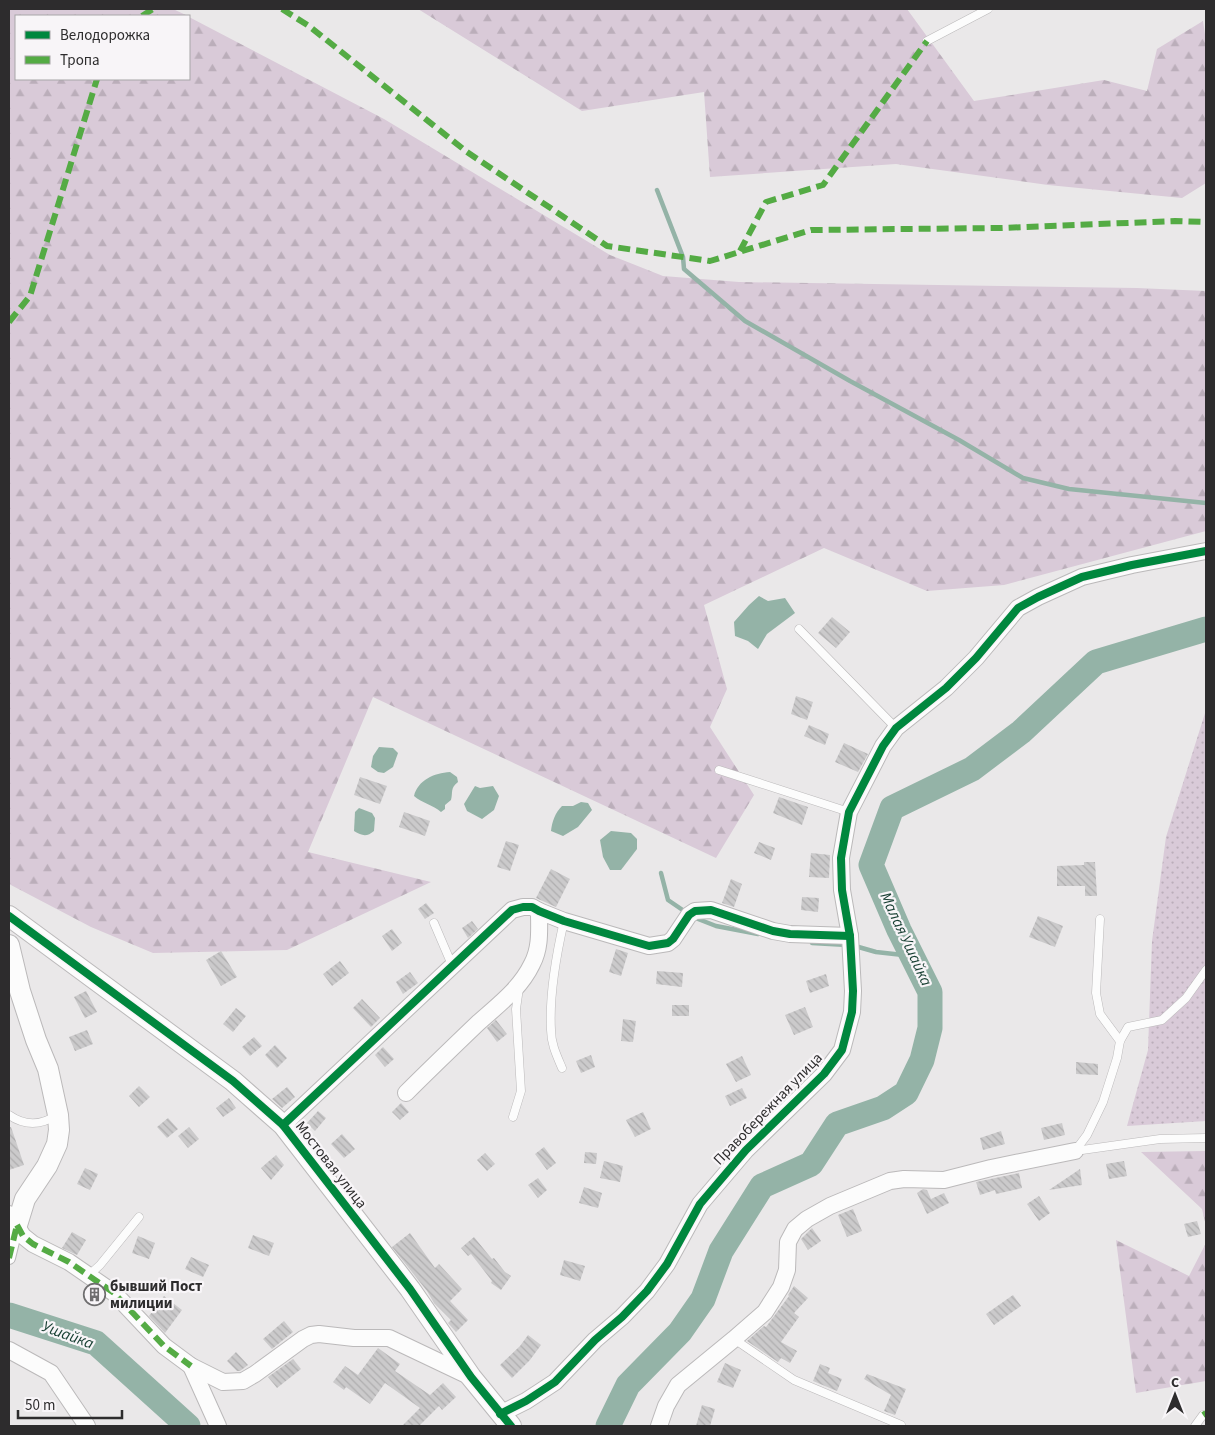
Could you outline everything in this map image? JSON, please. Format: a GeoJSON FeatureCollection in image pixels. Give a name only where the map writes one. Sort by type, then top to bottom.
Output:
{"type":"FeatureCollection","features":[{"type":"Feature","properties":{"kind":"street","name":"Правобережная улица"},"geometry":{"type":"LineString","coordinates":[[506,1420],[526,1401],[554,1382],[647,1291],[667,1264],[700,1204],[746,1150],[824,1074],[842,1050],[852,1012],[853,991],[850,936],[842,890],[841,858],[848,812],[883,746],[896,728],[946,688],[976,658],[1018,608],[1031,600],[1082,577],[1206,551]]}},
{"type":"Feature","properties":{"kind":"street"},"geometry":{"type":"LineString","coordinates":[[283,1125],[512,910],[532,907],[564,921],[649,946],[668,943],[673,939],[689,915],[695,911],[702,910],[711,910],[773,931],[790,934],[850,936]]}},
{"type":"Feature","properties":{"kind":"street"},"geometry":{"type":"LineString","coordinates":[[406,1093],[433,1065],[519,986],[533,964],[538,950],[540,937],[539,911]]}},
{"type":"Feature","properties":{"kind":"street","name":"Мостовая улица"},"geometry":{"type":"LineString","coordinates":[[9,916],[233,1081],[283,1125],[410,1289],[472,1377],[506,1420]]}},
{"type":"Feature","properties":{"kind":"street"},"geometry":{"type":"LineString","coordinates":[[9,945],[20,991],[48,1069],[58,1115],[59,1130],[57,1144],[47,1166],[24,1199],[13,1220],[9,1258]]}},
{"type":"Feature","properties":{"kind":"street"},"geometry":{"type":"LineString","coordinates":[[659,1426],[666,1406],[678,1385],[765,1312],[781,1288],[787,1270],[788,1242],[795,1229],[807,1219],[830,1206],[890,1181],[904,1179],[944,1180],[991,1168],[1075,1151]]}},
{"type":"Feature","properties":{"kind":"street"},"geometry":{"type":"LineString","coordinates":[[13,1220],[23,1236],[33,1244],[69,1262],[114,1293],[164,1346],[191,1366],[223,1382],[243,1381],[302,1339],[310,1335],[319,1334],[354,1338],[389,1338],[472,1377]]}},
{"type":"Feature","properties":{"kind":"street"},"geometry":{"type":"LineString","coordinates":[[9,1350],[52,1373],[87,1426]]}},
{"type":"Feature","properties":{"kind":"street"},"geometry":{"type":"LineString","coordinates":[[191,1366],[218,1426]]}},
{"type":"Feature","properties":{"kind":"lane"},"geometry":{"type":"LineString","coordinates":[[927,41],[988,9]]}},
{"type":"Feature","properties":{"kind":"lane"},"geometry":{"type":"LineString","coordinates":[[799,629],[896,728]]}},
{"type":"Feature","properties":{"kind":"lane"},"geometry":{"type":"LineString","coordinates":[[719,770],[848,812]]}},
{"type":"Feature","properties":{"kind":"lane"},"geometry":{"type":"LineString","coordinates":[[1100,918],[1096,993],[1100,1014],[1120,1041]]}},
{"type":"Feature","properties":{"kind":"lane"},"geometry":{"type":"LineString","coordinates":[[562,1068],[550,1031],[552,994],[564,921]]}},
{"type":"Feature","properties":{"kind":"lane"},"geometry":{"type":"LineString","coordinates":[[434,923],[452,965]]}},
{"type":"Feature","properties":{"kind":"lane"},"geometry":{"type":"LineString","coordinates":[[1075,1151],[1087,1135],[1103,1102],[1117,1058],[1120,1041],[1128,1027],[1162,1020],[1186,998],[1206,970]]}},
{"type":"Feature","properties":{"kind":"lane"},"geometry":{"type":"LineString","coordinates":[[513,1117],[521,1091],[516,1009],[519,986]]}},
{"type":"Feature","properties":{"kind":"lane"},"geometry":{"type":"LineString","coordinates":[[9,1114],[22,1122],[31,1124],[50,1120],[58,1115]]}},
{"type":"Feature","properties":{"kind":"lane"},"geometry":{"type":"LineString","coordinates":[[1075,1151],[1160,1139],[1206,1138]]}},
{"type":"Feature","properties":{"kind":"lane"},"geometry":{"type":"LineString","coordinates":[[89,1275],[100,1265],[139,1217]]}},
{"type":"Feature","properties":{"kind":"lane"},"geometry":{"type":"LineString","coordinates":[[734,1339],[794,1380],[901,1425]]}},
{"type":"Feature","properties":{"kind":"lane"},"geometry":{"type":"LineString","coordinates":[[1195,1426],[1203,1415]]}},
{"type":"Feature","properties":{"kind":"green space"},"geometry":{"type":"Polygon","coordinates":[[[9,9],[173,9],[186,15],[15,15],[15,80],[190,80],[190,18],[384,119],[610,255],[663,276],[739,282],[1137,288],[1206,291],[1206,531],[1004,585],[927,591],[824,548],[704,605],[727,689],[710,727],[754,795],[716,858],[373,697],[308,852],[431,882],[287,950],[153,953],[91,927],[9,884],[9,9]]]}},
{"type":"Feature","properties":{"kind":"green space"},"geometry":{"type":"Polygon","coordinates":[[[418,9],[907,9],[974,101],[1104,80],[1147,91],[1157,49],[1203,21],[1206,41],[1206,183],[1182,198],[1048,185],[896,164],[710,177],[704,92],[582,111],[418,9]]]}},
{"type":"Feature","properties":{"kind":"green space"},"geometry":{"type":"Polygon","coordinates":[[[1206,710],[1206,1121],[1127,1126],[1148,1050],[1152,941],[1166,837],[1206,710]]]}},
{"type":"Feature","properties":{"kind":"green space"},"geometry":{"type":"Polygon","coordinates":[[[1206,1151],[1206,1226],[1202,1209],[1141,1152],[1206,1151]]]}},
{"type":"Feature","properties":{"kind":"green space"},"geometry":{"type":"Polygon","coordinates":[[[1116,1240],[1189,1276],[1206,1243],[1206,1381],[1136,1393],[1116,1240]]]}},
{"type":"Feature","properties":{"kind":"shaded area"},"geometry":{"type":"Polygon","coordinates":[[[759,596],[768,601],[785,598],[795,613],[767,634],[758,649],[748,641],[735,636],[734,622],[759,596]]]}},
{"type":"Feature","properties":{"kind":"shaded area"},"geometry":{"type":"Polygon","coordinates":[[[379,747],[393,748],[398,753],[393,767],[384,773],[378,772],[371,767],[373,756],[379,747]]]}},
{"type":"Feature","properties":{"kind":"shaded area"},"geometry":{"type":"Polygon","coordinates":[[[450,772],[457,777],[458,782],[453,788],[451,800],[441,812],[414,796],[419,786],[428,778],[450,772]]]}},
{"type":"Feature","properties":{"kind":"shaded area"},"geometry":{"type":"Polygon","coordinates":[[[475,786],[480,788],[493,786],[499,796],[494,810],[482,819],[467,811],[464,804],[475,786]]]}},
{"type":"Feature","properties":{"kind":"shaded area"},"geometry":{"type":"Polygon","coordinates":[[[581,802],[588,803],[592,810],[578,827],[563,836],[551,831],[554,818],[562,806],[573,806],[581,802]]]}},
{"type":"Feature","properties":{"kind":"shaded area"},"geometry":{"type":"Polygon","coordinates":[[[359,808],[372,813],[375,818],[374,831],[367,835],[354,831],[355,812],[359,808]]]}},
{"type":"Feature","properties":{"kind":"shaded area"},"geometry":{"type":"Polygon","coordinates":[[[611,831],[631,833],[637,839],[637,849],[621,870],[610,870],[603,857],[600,840],[611,831]]]}},
{"type":"Feature","properties":{"kind":"building"},"geometry":{"type":"Polygon","coordinates":[[[832,617],[850,632],[836,648],[818,633],[832,617]]]}},
{"type":"Feature","properties":{"kind":"building"},"geometry":{"type":"Polygon","coordinates":[[[796,696],[813,702],[807,720],[791,714],[796,696]]]}},
{"type":"Feature","properties":{"kind":"building"},"geometry":{"type":"Polygon","coordinates":[[[809,725],[829,734],[825,745],[804,736],[809,725]]]}},
{"type":"Feature","properties":{"kind":"building"},"geometry":{"type":"Polygon","coordinates":[[[844,743],[868,754],[858,772],[835,762],[844,743]]]}},
{"type":"Feature","properties":{"kind":"building"},"geometry":{"type":"Polygon","coordinates":[[[360,777],[387,786],[380,804],[354,795],[360,777]]]}},
{"type":"Feature","properties":{"kind":"building"},"geometry":{"type":"Polygon","coordinates":[[[779,797],[808,807],[802,825],[773,813],[779,797]]]}},
{"type":"Feature","properties":{"kind":"building"},"geometry":{"type":"Polygon","coordinates":[[[404,812],[430,821],[425,836],[399,827],[404,812]]]}},
{"type":"Feature","properties":{"kind":"building"},"geometry":{"type":"Polygon","coordinates":[[[506,841],[519,845],[510,871],[497,867],[506,841]]]}},
{"type":"Feature","properties":{"kind":"building"},"geometry":{"type":"Polygon","coordinates":[[[759,842],[775,848],[771,860],[754,853],[759,842]]]}},
{"type":"Feature","properties":{"kind":"building"},"geometry":{"type":"Polygon","coordinates":[[[811,853],[830,855],[829,878],[809,877],[811,853]]]}},
{"type":"Feature","properties":{"kind":"building"},"geometry":{"type":"Polygon","coordinates":[[[1084,862],[1095,862],[1097,896],[1085,896],[1085,886],[1057,886],[1057,866],[1084,865],[1084,862]]]}},
{"type":"Feature","properties":{"kind":"building"},"geometry":{"type":"Polygon","coordinates":[[[551,869],[570,879],[556,907],[536,898],[551,869]]]}},
{"type":"Feature","properties":{"kind":"building"},"geometry":{"type":"Polygon","coordinates":[[[731,879],[742,884],[734,907],[722,903],[731,879]]]}},
{"type":"Feature","properties":{"kind":"building"},"geometry":{"type":"Polygon","coordinates":[[[802,897],[819,898],[818,912],[801,910],[802,897]]]}},
{"type":"Feature","properties":{"kind":"building"},"geometry":{"type":"Polygon","coordinates":[[[426,903],[434,913],[425,919],[418,909],[426,903]]]}},
{"type":"Feature","properties":{"kind":"building"},"geometry":{"type":"Polygon","coordinates":[[[1038,916],[1063,926],[1055,947],[1029,937],[1038,916]]]}},
{"type":"Feature","properties":{"kind":"building"},"geometry":{"type":"Polygon","coordinates":[[[472,921],[478,929],[468,938],[462,928],[472,921]]]}},
{"type":"Feature","properties":{"kind":"building"},"geometry":{"type":"Polygon","coordinates":[[[392,929],[402,943],[392,951],[382,936],[392,929]]]}},
{"type":"Feature","properties":{"kind":"building"},"geometry":{"type":"Polygon","coordinates":[[[616,949],[628,953],[621,976],[609,972],[616,949]]]}},
{"type":"Feature","properties":{"kind":"building"},"geometry":{"type":"Polygon","coordinates":[[[221,951],[237,977],[221,986],[206,960],[221,951]]]}},
{"type":"Feature","properties":{"kind":"building"},"geometry":{"type":"Polygon","coordinates":[[[340,961],[349,973],[332,986],[323,974],[340,961]]]}},
{"type":"Feature","properties":{"kind":"building"},"geometry":{"type":"Polygon","coordinates":[[[657,971],[683,973],[682,987],[656,984],[657,971]]]}},
{"type":"Feature","properties":{"kind":"building"},"geometry":{"type":"Polygon","coordinates":[[[410,972],[418,983],[403,994],[396,982],[410,972]]]}},
{"type":"Feature","properties":{"kind":"building"},"geometry":{"type":"Polygon","coordinates":[[[826,974],[829,986],[810,993],[806,981],[826,974]]]}},
{"type":"Feature","properties":{"kind":"building"},"geometry":{"type":"Polygon","coordinates":[[[86,991],[97,1012],[85,1018],[74,997],[86,991]]]}},
{"type":"Feature","properties":{"kind":"building"},"geometry":{"type":"Polygon","coordinates":[[[362,999],[380,1018],[371,1027],[353,1008],[362,999]]]}},
{"type":"Feature","properties":{"kind":"building"},"geometry":{"type":"Polygon","coordinates":[[[672,1005],[689,1005],[689,1016],[672,1016],[672,1005]]]}},
{"type":"Feature","properties":{"kind":"building"},"geometry":{"type":"Polygon","coordinates":[[[805,1007],[813,1027],[794,1035],[785,1015],[805,1007]]]}},
{"type":"Feature","properties":{"kind":"building"},"geometry":{"type":"Polygon","coordinates":[[[236,1008],[246,1016],[233,1032],[223,1024],[236,1008]]]}},
{"type":"Feature","properties":{"kind":"building"},"geometry":{"type":"Polygon","coordinates":[[[623,1019],[636,1021],[633,1042],[621,1041],[623,1019]]]}},
{"type":"Feature","properties":{"kind":"building"},"geometry":{"type":"Polygon","coordinates":[[[496,1020],[507,1034],[497,1042],[487,1028],[496,1020]]]}},
{"type":"Feature","properties":{"kind":"building"},"geometry":{"type":"Polygon","coordinates":[[[87,1030],[93,1044],[75,1051],[69,1037],[87,1030]]]}},
{"type":"Feature","properties":{"kind":"building"},"geometry":{"type":"Polygon","coordinates":[[[254,1037],[262,1046],[250,1056],[242,1047],[254,1037]]]}},
{"type":"Feature","properties":{"kind":"building"},"geometry":{"type":"Polygon","coordinates":[[[275,1045],[287,1058],[277,1068],[265,1055],[275,1045]]]}},
{"type":"Feature","properties":{"kind":"building"},"geometry":{"type":"Polygon","coordinates":[[[383,1047],[394,1059],[385,1067],[375,1055],[383,1047]]]}},
{"type":"Feature","properties":{"kind":"building"},"geometry":{"type":"Polygon","coordinates":[[[591,1055],[595,1067],[581,1073],[576,1061],[591,1055]]]}},
{"type":"Feature","properties":{"kind":"building"},"geometry":{"type":"Polygon","coordinates":[[[742,1056],[751,1075],[736,1082],[726,1064],[742,1056]]]}},
{"type":"Feature","properties":{"kind":"building"},"geometry":{"type":"Polygon","coordinates":[[[1076,1062],[1098,1064],[1098,1075],[1076,1074],[1076,1062]]]}},
{"type":"Feature","properties":{"kind":"building"},"geometry":{"type":"Polygon","coordinates":[[[139,1086],[150,1097],[139,1107],[129,1096],[139,1086]]]}},
{"type":"Feature","properties":{"kind":"building"},"geometry":{"type":"Polygon","coordinates":[[[287,1087],[295,1097],[282,1108],[272,1099],[287,1087]]]}},
{"type":"Feature","properties":{"kind":"building"},"geometry":{"type":"Polygon","coordinates":[[[742,1088],[747,1098],[730,1106],[725,1096],[742,1088]]]}},
{"type":"Feature","properties":{"kind":"building"},"geometry":{"type":"Polygon","coordinates":[[[229,1098],[236,1108],[223,1117],[216,1108],[229,1098]]]}},
{"type":"Feature","properties":{"kind":"building"},"geometry":{"type":"Polygon","coordinates":[[[401,1103],[409,1112],[400,1120],[392,1112],[401,1103]]]}},
{"type":"Feature","properties":{"kind":"building"},"geometry":{"type":"Polygon","coordinates":[[[318,1111],[326,1118],[315,1131],[307,1123],[318,1111]]]}},
{"type":"Feature","properties":{"kind":"building"},"geometry":{"type":"Polygon","coordinates":[[[643,1112],[651,1129],[635,1137],[626,1120],[643,1112]]]}},
{"type":"Feature","properties":{"kind":"building"},"geometry":{"type":"Polygon","coordinates":[[[168,1118],[178,1129],[167,1138],[157,1127],[168,1118]]]}},
{"type":"Feature","properties":{"kind":"building"},"geometry":{"type":"Polygon","coordinates":[[[1062,1123],[1065,1135],[1044,1140],[1041,1128],[1062,1123]]]}},
{"type":"Feature","properties":{"kind":"building"},"geometry":{"type":"Polygon","coordinates":[[[9,1127],[11,1127],[24,1165],[9,1170],[9,1127]]]}},
{"type":"Feature","properties":{"kind":"building"},"geometry":{"type":"Polygon","coordinates":[[[189,1127],[199,1139],[188,1148],[178,1136],[189,1127]]]}},
{"type":"Feature","properties":{"kind":"building"},"geometry":{"type":"Polygon","coordinates":[[[1001,1131],[1005,1144],[983,1150],[980,1138],[1001,1131]]]}},
{"type":"Feature","properties":{"kind":"building"},"geometry":{"type":"Polygon","coordinates":[[[342,1134],[355,1149],[344,1158],[331,1144],[342,1134]]]}},
{"type":"Feature","properties":{"kind":"building"},"geometry":{"type":"Polygon","coordinates":[[[544,1147],[556,1163],[547,1170],[535,1154],[544,1147]]]}},
{"type":"Feature","properties":{"kind":"building"},"geometry":{"type":"Polygon","coordinates":[[[585,1152],[597,1153],[596,1164],[584,1163],[585,1152]]]}},
{"type":"Feature","properties":{"kind":"building"},"geometry":{"type":"Polygon","coordinates":[[[485,1153],[495,1164],[487,1171],[477,1160],[485,1153]]]}},
{"type":"Feature","properties":{"kind":"building"},"geometry":{"type":"Polygon","coordinates":[[[276,1155],[284,1165],[271,1180],[261,1168],[276,1155]]]}},
{"type":"Feature","properties":{"kind":"building"},"geometry":{"type":"Polygon","coordinates":[[[604,1161],[623,1166],[620,1182],[600,1178],[604,1161]]]}},
{"type":"Feature","properties":{"kind":"building"},"geometry":{"type":"Polygon","coordinates":[[[1124,1161],[1127,1176],[1109,1179],[1106,1164],[1124,1161]]]}},
{"type":"Feature","properties":{"kind":"building"},"geometry":{"type":"Polygon","coordinates":[[[85,1168],[98,1174],[90,1190],[77,1184],[85,1168]]]}},
{"type":"Feature","properties":{"kind":"building"},"geometry":{"type":"Polygon","coordinates":[[[1080,1169],[1082,1185],[1049,1190],[1080,1169]]]}},
{"type":"Feature","properties":{"kind":"building"},"geometry":{"type":"Polygon","coordinates":[[[1019,1173],[1022,1188],[996,1194],[995,1190],[980,1195],[976,1182],[1019,1173]]]}},
{"type":"Feature","properties":{"kind":"building"},"geometry":{"type":"Polygon","coordinates":[[[538,1178],[547,1190],[538,1198],[528,1185],[538,1178]]]}},
{"type":"Feature","properties":{"kind":"building"},"geometry":{"type":"Polygon","coordinates":[[[584,1187],[602,1193],[598,1208],[579,1203],[584,1187]]]}},
{"type":"Feature","properties":{"kind":"building"},"geometry":{"type":"Polygon","coordinates":[[[923,1189],[927,1190],[931,1199],[944,1193],[949,1203],[927,1214],[917,1193],[923,1189]]]}},
{"type":"Feature","properties":{"kind":"building"},"geometry":{"type":"Polygon","coordinates":[[[1039,1196],[1050,1213],[1039,1221],[1027,1204],[1039,1196]]]}},
{"type":"Feature","properties":{"kind":"building"},"geometry":{"type":"Polygon","coordinates":[[[853,1209],[862,1231],[847,1237],[838,1215],[853,1209]]]}},
{"type":"Feature","properties":{"kind":"building"},"geometry":{"type":"Polygon","coordinates":[[[1197,1221],[1201,1234],[1188,1237],[1184,1224],[1197,1221]]]}},
{"type":"Feature","properties":{"kind":"building"},"geometry":{"type":"Polygon","coordinates":[[[812,1228],[821,1241],[808,1250],[801,1239],[812,1228]]]}},
{"type":"Feature","properties":{"kind":"building"},"geometry":{"type":"Polygon","coordinates":[[[72,1232],[86,1240],[77,1255],[62,1248],[72,1232]]]}},
{"type":"Feature","properties":{"kind":"building"},"geometry":{"type":"Polygon","coordinates":[[[410,1233],[435,1268],[439,1264],[462,1289],[450,1301],[468,1320],[456,1332],[448,1323],[451,1320],[434,1303],[427,1291],[392,1247],[410,1233]]]}},
{"type":"Feature","properties":{"kind":"building"},"geometry":{"type":"Polygon","coordinates":[[[253,1235],[274,1243],[269,1256],[248,1248],[253,1235]]]}},
{"type":"Feature","properties":{"kind":"building"},"geometry":{"type":"Polygon","coordinates":[[[138,1236],[155,1243],[149,1259],[132,1253],[138,1236]]]}},
{"type":"Feature","properties":{"kind":"building"},"geometry":{"type":"Polygon","coordinates":[[[474,1237],[492,1259],[494,1258],[505,1272],[511,1276],[501,1290],[491,1283],[492,1281],[471,1254],[468,1256],[461,1248],[474,1237]]]}},
{"type":"Feature","properties":{"kind":"building"},"geometry":{"type":"Polygon","coordinates":[[[191,1257],[209,1265],[203,1277],[185,1269],[191,1257]]]}},
{"type":"Feature","properties":{"kind":"building"},"geometry":{"type":"Polygon","coordinates":[[[564,1260],[585,1266],[580,1281],[560,1275],[564,1260]]]}},
{"type":"Feature","properties":{"kind":"building"},"geometry":{"type":"Polygon","coordinates":[[[794,1286],[808,1298],[794,1313],[799,1317],[781,1342],[797,1351],[790,1363],[781,1358],[778,1362],[747,1341],[764,1326],[766,1327],[789,1296],[794,1286]]]}},
{"type":"Feature","properties":{"kind":"building"},"geometry":{"type":"Polygon","coordinates":[[[1013,1295],[1021,1306],[994,1325],[986,1314],[1013,1295]]]}},
{"type":"Feature","properties":{"kind":"building"},"geometry":{"type":"Polygon","coordinates":[[[164,1296],[182,1310],[165,1333],[149,1316],[164,1296]]]}},
{"type":"Feature","properties":{"kind":"building"},"geometry":{"type":"Polygon","coordinates":[[[284,1321],[293,1332],[272,1349],[263,1339],[284,1321]]]}},
{"type":"Feature","properties":{"kind":"building"},"geometry":{"type":"Polygon","coordinates":[[[528,1335],[541,1345],[530,1360],[512,1378],[500,1365],[520,1346],[528,1335]]]}},
{"type":"Feature","properties":{"kind":"building"},"geometry":{"type":"Polygon","coordinates":[[[378,1348],[400,1364],[395,1371],[430,1395],[443,1383],[456,1397],[442,1410],[439,1406],[419,1426],[402,1426],[420,1408],[385,1383],[370,1404],[346,1387],[344,1390],[333,1382],[345,1366],[358,1375],[378,1348]]]}},
{"type":"Feature","properties":{"kind":"building"},"geometry":{"type":"Polygon","coordinates":[[[236,1352],[248,1365],[240,1371],[237,1371],[227,1361],[236,1352]]]}},
{"type":"Feature","properties":{"kind":"building"},"geometry":{"type":"Polygon","coordinates":[[[293,1359],[301,1369],[277,1388],[268,1377],[293,1359]]]}},
{"type":"Feature","properties":{"kind":"building"},"geometry":{"type":"Polygon","coordinates":[[[725,1363],[741,1370],[733,1388],[717,1382],[725,1363]]]}},
{"type":"Feature","properties":{"kind":"building"},"geometry":{"type":"Polygon","coordinates":[[[820,1364],[830,1368],[828,1373],[842,1379],[837,1391],[813,1381],[820,1364]]]}},
{"type":"Feature","properties":{"kind":"building"},"geometry":{"type":"Polygon","coordinates":[[[867,1374],[906,1389],[895,1415],[884,1411],[891,1395],[864,1379],[867,1374]]]}},
{"type":"Feature","properties":{"kind":"building"},"geometry":{"type":"Polygon","coordinates":[[[702,1405],[715,1409],[710,1426],[696,1426],[702,1405]]]}},
{"type":"Feature","properties":{"kind":"waterway"},"geometry":{"type":"LineString","coordinates":[[657,190],[683,257],[684,269],[745,321],[850,381],[959,440],[1023,478],[1069,489],[1206,503]]}},
{"type":"Feature","properties":{"kind":"waterway","name":"Малая Ушайка"},"geometry":{"type":"LineString","coordinates":[[608,1426],[628,1385],[680,1332],[703,1299],[721,1251],[762,1186],[811,1164],[837,1124],[883,1108],[906,1093],[922,1060],[930,1028],[930,992],[899,930],[871,865],[892,808],[972,769],[1021,732],[1096,662],[1206,629]]}},
{"type":"Feature","properties":{"kind":"waterway"},"geometry":{"type":"LineString","coordinates":[[661,873],[668,900],[687,913]]}},
{"type":"Feature","properties":{"kind":"waterway"},"geometry":{"type":"LineString","coordinates":[[693,917],[716,926],[758,934]]}},
{"type":"Feature","properties":{"kind":"waterway"},"geometry":{"type":"LineString","coordinates":[[812,943],[847,945]]}},
{"type":"Feature","properties":{"kind":"waterway"},"geometry":{"type":"LineString","coordinates":[[855,946],[876,952],[912,956]]}},
{"type":"Feature","properties":{"kind":"waterway","name":"Ушайка"},"geometry":{"type":"LineString","coordinates":[[9,1315],[96,1343],[188,1426]]}},
{"type":"Feature","properties":{"kind":"marked path"},"geometry":{"type":"LineString","coordinates":[[144,15],[153,9]]}},
{"type":"Feature","properties":{"kind":"marked path"},"geometry":{"type":"LineString","coordinates":[[282,9],[309,26],[467,152],[607,246],[710,261],[811,230],[1002,228],[1175,221],[1206,222]]}},
{"type":"Feature","properties":{"kind":"marked path"},"geometry":{"type":"LineString","coordinates":[[740,251],[766,202],[823,185],[927,41]]}},
{"type":"Feature","properties":{"kind":"marked path"},"geometry":{"type":"LineString","coordinates":[[9,322],[30,296],[97,80]]}},
{"type":"Feature","properties":{"kind":"marked path"},"geometry":{"type":"LineString","coordinates":[[17,1225],[23,1236],[33,1244],[69,1262],[114,1293],[164,1346],[191,1366]]}},
{"type":"Feature","properties":{"kind":"marked path"},"geometry":{"type":"LineString","coordinates":[[9,1258],[17,1225]]}},
{"type":"Feature","properties":{"kind":"cycle path"},"geometry":{"type":"LineString","coordinates":[[500,1414],[526,1401],[555,1382],[595,1340],[622,1317],[647,1291],[667,1264],[700,1204],[746,1150],[824,1074],[842,1050],[852,1012],[853,991],[850,936],[842,890],[841,858],[849,812],[883,746],[896,728],[946,688],[976,658],[1018,608],[1082,577],[1206,551]]}},
{"type":"Feature","properties":{"kind":"cycle path"},"geometry":{"type":"LineString","coordinates":[[283,1125],[512,910],[532,907],[564,921],[649,946],[668,943],[673,939],[689,915],[695,911],[711,910],[773,931],[790,934],[850,936]]}},
{"type":"Feature","properties":{"kind":"cycle path"},"geometry":{"type":"LineString","coordinates":[[9,916],[233,1081],[283,1125],[410,1289],[471,1377],[511,1426]]}},
{"type":"Feature","properties":{"kind":"place","name":"бывший Пост милиции"},"geometry":{"type":"Point","coordinates":[94,1295]}}]}
